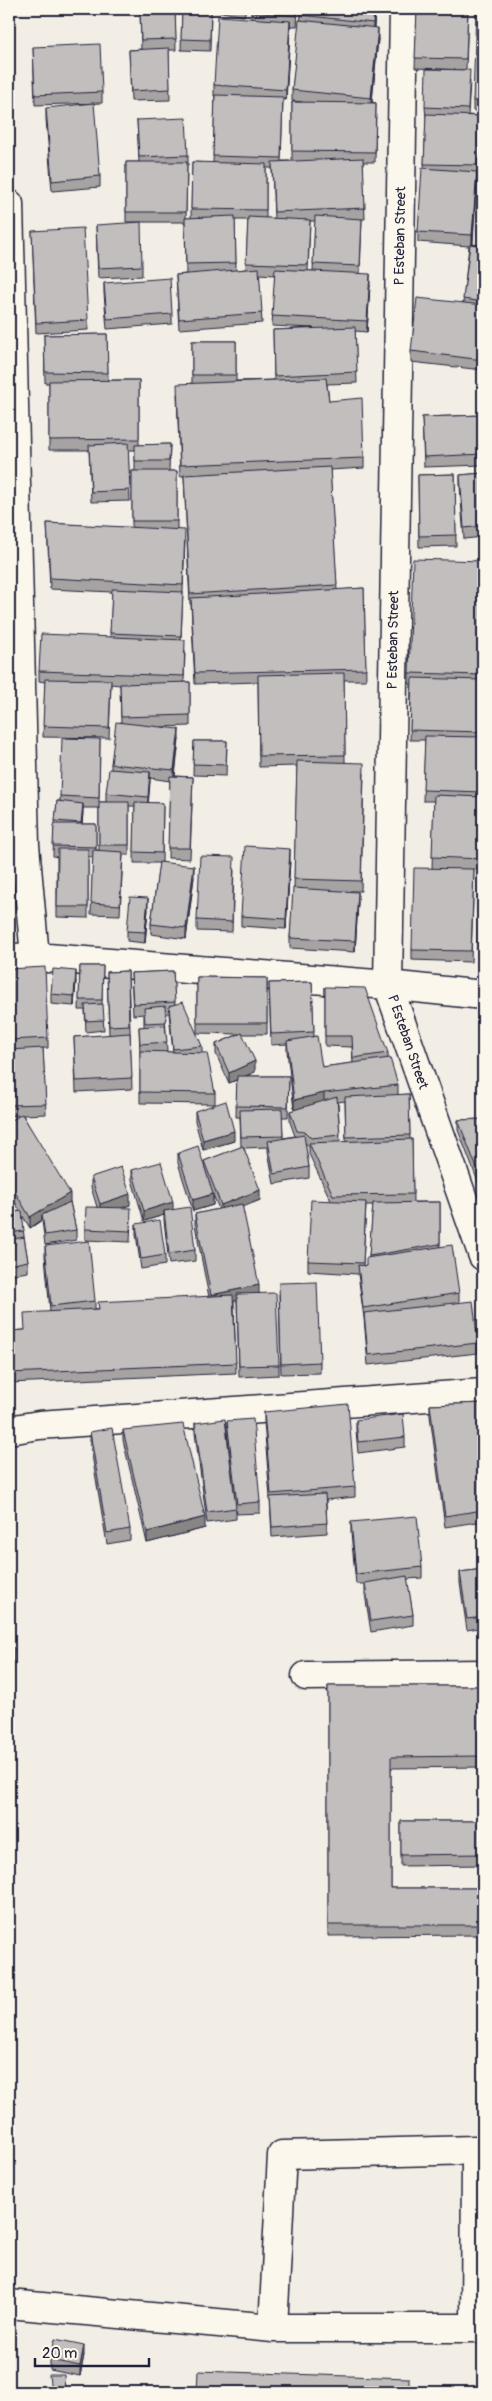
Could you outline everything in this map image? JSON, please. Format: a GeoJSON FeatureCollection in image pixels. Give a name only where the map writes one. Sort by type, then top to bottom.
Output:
{"type":"FeatureCollection","features":[{"type":"Feature","properties":{"kind":"street","name":"P Esteban Street"},"geometry":{"type":"LineString","coordinates":[[404,9],[388,985],[483,1256]]}},
{"type":"Feature","properties":{"kind":"street"},"geometry":{"type":"LineString","coordinates":[[9,204],[25,845],[22,958],[388,985],[483,995]]}},
{"type":"Feature","properties":{"kind":"street"},"geometry":{"type":"LineString","coordinates":[[9,818],[25,845]]}},
{"type":"Feature","properties":{"kind":"street"},"geometry":{"type":"LineString","coordinates":[[9,1430],[39,1425],[483,1393]]}},
{"type":"Feature","properties":{"kind":"street"},"geometry":{"type":"LineString","coordinates":[[306,1676],[483,1674]]}},
{"type":"Feature","properties":{"kind":"street"},"geometry":{"type":"LineString","coordinates":[[9,2304],[273,2328],[479,2328],[476,2150],[282,2154],[273,2328]]}},
{"type":"Feature","properties":{"kind":"building"},"geometry":{"type":"Polygon","coordinates":[[[140,9],[175,9],[176,39],[141,40],[140,9]]]}},
{"type":"Feature","properties":{"kind":"building"},"geometry":{"type":"Polygon","coordinates":[[[182,9],[211,9],[210,40],[181,39],[182,9]]]}},
{"type":"Feature","properties":{"kind":"building"},"geometry":{"type":"Polygon","coordinates":[[[251,9],[297,9],[297,16],[251,12],[251,9]]]}},
{"type":"Feature","properties":{"kind":"building"},"geometry":{"type":"Polygon","coordinates":[[[302,9],[375,9],[373,23],[301,15],[302,9]]]}},
{"type":"Feature","properties":{"kind":"building"},"geometry":{"type":"Polygon","coordinates":[[[417,9],[468,9],[466,59],[415,58],[417,9]]]}},
{"type":"Feature","properties":{"kind":"building"},"geometry":{"type":"Polygon","coordinates":[[[476,9],[483,9],[483,101],[473,101],[476,9]]]}},
{"type":"Feature","properties":{"kind":"building"},"geometry":{"type":"Polygon","coordinates":[[[218,16],[290,21],[286,90],[214,85],[218,16]]]}},
{"type":"Feature","properties":{"kind":"building"},"geometry":{"type":"Polygon","coordinates":[[[299,20],[378,28],[371,98],[292,90],[299,20]]]}},
{"type":"Feature","properties":{"kind":"building"},"geometry":{"type":"Polygon","coordinates":[[[100,44],[102,92],[35,95],[33,47],[100,44]]]}},
{"type":"Feature","properties":{"kind":"building"},"geometry":{"type":"Polygon","coordinates":[[[169,48],[170,89],[131,91],[129,50],[169,48]]]}},
{"type":"Feature","properties":{"kind":"building"},"geometry":{"type":"Polygon","coordinates":[[[426,69],[470,70],[468,109],[425,107],[426,69]]]}},
{"type":"Feature","properties":{"kind":"building"},"geometry":{"type":"Polygon","coordinates":[[[215,95],[283,97],[281,158],[213,156],[215,95]]]}},
{"type":"Feature","properties":{"kind":"building"},"geometry":{"type":"Polygon","coordinates":[[[292,102],[376,103],[375,152],[292,151],[292,102]]]}},
{"type":"Feature","properties":{"kind":"building"},"geometry":{"type":"Polygon","coordinates":[[[94,103],[100,176],[52,181],[46,108],[94,103]]]}},
{"type":"Feature","properties":{"kind":"building"},"geometry":{"type":"Polygon","coordinates":[[[426,114],[479,116],[478,165],[424,164],[426,114]]]}},
{"type":"Feature","properties":{"kind":"building"},"geometry":{"type":"Polygon","coordinates":[[[186,118],[188,155],[139,157],[137,120],[186,118]]]}},
{"type":"Feature","properties":{"kind":"building"},"geometry":{"type":"Polygon","coordinates":[[[363,158],[365,208],[274,212],[272,162],[363,158]]]}},
{"type":"Feature","properties":{"kind":"building"},"geometry":{"type":"Polygon","coordinates":[[[126,162],[187,162],[186,212],[126,212],[126,162]]]}},
{"type":"Feature","properties":{"kind":"building"},"geometry":{"type":"Polygon","coordinates":[[[192,162],[266,164],[266,210],[191,209],[192,162]]]}},
{"type":"Feature","properties":{"kind":"building"},"geometry":{"type":"Polygon","coordinates":[[[422,168],[477,172],[472,235],[418,232],[422,168]]]}},
{"type":"Feature","properties":{"kind":"building"},"geometry":{"type":"Polygon","coordinates":[[[235,216],[236,263],[186,264],[185,218],[235,216]]]}},
{"type":"Feature","properties":{"kind":"building"},"geometry":{"type":"Polygon","coordinates":[[[315,216],[362,219],[360,266],[313,264],[315,216]]]}},
{"type":"Feature","properties":{"kind":"building"},"geometry":{"type":"Polygon","coordinates":[[[248,217],[310,220],[308,265],[246,263],[248,217]]]}},
{"type":"Feature","properties":{"kind":"building"},"geometry":{"type":"Polygon","coordinates":[[[141,222],[142,266],[98,268],[96,225],[141,222]]]}},
{"type":"Feature","properties":{"kind":"building"},"geometry":{"type":"Polygon","coordinates":[[[83,228],[88,320],[36,323],[32,231],[83,228]]]}},
{"type":"Feature","properties":{"kind":"building"},"geometry":{"type":"Polygon","coordinates":[[[470,244],[483,246],[483,302],[463,299],[470,244]]]}},
{"type":"Feature","properties":{"kind":"building"},"geometry":{"type":"Polygon","coordinates":[[[259,268],[262,313],[179,319],[176,275],[259,268]]]}},
{"type":"Feature","properties":{"kind":"building"},"geometry":{"type":"Polygon","coordinates":[[[275,269],[370,274],[367,321],[272,316],[275,269]]]}},
{"type":"Feature","properties":{"kind":"building"},"geometry":{"type":"Polygon","coordinates":[[[170,278],[172,314],[107,319],[104,283],[170,278]]]}},
{"type":"Feature","properties":{"kind":"building"},"geometry":{"type":"Polygon","coordinates":[[[417,298],[483,305],[483,360],[411,351],[417,298]]]}},
{"type":"Feature","properties":{"kind":"building"},"geometry":{"type":"Polygon","coordinates":[[[355,327],[357,372],[274,376],[273,330],[355,327]]]}},
{"type":"Feature","properties":{"kind":"building"},"geometry":{"type":"Polygon","coordinates":[[[107,334],[108,373],[45,372],[44,335],[107,334]]]}},
{"type":"Feature","properties":{"kind":"building"},"geometry":{"type":"Polygon","coordinates":[[[192,341],[236,341],[236,375],[192,375],[192,341]]]}},
{"type":"Feature","properties":{"kind":"building"},"geometry":{"type":"Polygon","coordinates":[[[326,378],[329,401],[362,398],[364,458],[180,465],[177,384],[326,378]]]}},
{"type":"Feature","properties":{"kind":"building"},"geometry":{"type":"Polygon","coordinates":[[[139,380],[139,439],[49,440],[49,381],[139,380]]]}},
{"type":"Feature","properties":{"kind":"building"},"geometry":{"type":"Polygon","coordinates":[[[483,415],[483,454],[424,457],[422,417],[483,415]]]}},
{"type":"Feature","properties":{"kind":"building"},"geometry":{"type":"Polygon","coordinates":[[[128,443],[130,490],[91,492],[89,445],[128,443]]]}},
{"type":"Feature","properties":{"kind":"building"},"geometry":{"type":"Polygon","coordinates":[[[170,444],[169,461],[135,461],[135,445],[170,444]]]}},
{"type":"Feature","properties":{"kind":"building"},"geometry":{"type":"Polygon","coordinates":[[[330,467],[337,585],[190,594],[184,475],[330,467]]]}},
{"type":"Feature","properties":{"kind":"building"},"geometry":{"type":"Polygon","coordinates":[[[132,471],[177,471],[177,521],[132,521],[132,471]]]}},
{"type":"Feature","properties":{"kind":"building"},"geometry":{"type":"Polygon","coordinates":[[[483,473],[483,526],[464,528],[460,475],[483,473]]]}},
{"type":"Feature","properties":{"kind":"building"},"geometry":{"type":"Polygon","coordinates":[[[455,474],[456,535],[419,536],[418,475],[455,474]]]}},
{"type":"Feature","properties":{"kind":"building"},"geometry":{"type":"Polygon","coordinates":[[[47,523],[185,530],[183,585],[50,578],[47,523]]]}},
{"type":"Feature","properties":{"kind":"building"},"geometry":{"type":"Polygon","coordinates":[[[413,559],[483,561],[483,675],[409,673],[413,559]]]}},
{"type":"Feature","properties":{"kind":"building"},"geometry":{"type":"Polygon","coordinates":[[[364,588],[366,669],[195,673],[191,598],[364,588]]]}},
{"type":"Feature","properties":{"kind":"building"},"geometry":{"type":"Polygon","coordinates":[[[112,589],[183,592],[181,636],[110,633],[112,589]]]}},
{"type":"Feature","properties":{"kind":"building"},"geometry":{"type":"Polygon","coordinates":[[[41,634],[185,640],[184,676],[39,671],[41,634]]]}},
{"type":"Feature","properties":{"kind":"building"},"geometry":{"type":"Polygon","coordinates":[[[344,673],[345,755],[259,756],[258,675],[344,673]]]}},
{"type":"Feature","properties":{"kind":"building"},"geometry":{"type":"Polygon","coordinates":[[[412,678],[483,680],[483,732],[410,730],[412,678]]]}},
{"type":"Feature","properties":{"kind":"building"},"geometry":{"type":"Polygon","coordinates":[[[45,679],[111,680],[109,728],[43,726],[45,679]]]}},
{"type":"Feature","properties":{"kind":"building"},"geometry":{"type":"Polygon","coordinates":[[[190,682],[190,715],[121,717],[120,684],[190,682]]]}},
{"type":"Feature","properties":{"kind":"building"},"geometry":{"type":"Polygon","coordinates":[[[116,722],[179,729],[174,770],[111,764],[116,722]]]}},
{"type":"Feature","properties":{"kind":"building"},"geometry":{"type":"Polygon","coordinates":[[[425,736],[483,737],[483,792],[423,790],[425,736]]]}},
{"type":"Feature","properties":{"kind":"building"},"geometry":{"type":"Polygon","coordinates":[[[62,738],[100,739],[99,798],[60,796],[62,738]]]}},
{"type":"Feature","properties":{"kind":"building"},"geometry":{"type":"Polygon","coordinates":[[[194,741],[227,741],[226,765],[193,764],[194,741]]]}},
{"type":"Feature","properties":{"kind":"building"},"geometry":{"type":"Polygon","coordinates":[[[297,761],[364,763],[361,881],[294,879],[297,761]]]}},
{"type":"Feature","properties":{"kind":"building"},"geometry":{"type":"Polygon","coordinates":[[[109,769],[150,772],[148,797],[106,793],[109,769]]]}},
{"type":"Feature","properties":{"kind":"building"},"geometry":{"type":"Polygon","coordinates":[[[170,776],[193,777],[190,848],[168,848],[170,776]]]}},
{"type":"Feature","properties":{"kind":"building"},"geometry":{"type":"Polygon","coordinates":[[[434,795],[483,797],[483,859],[432,857],[434,795]]]}},
{"type":"Feature","properties":{"kind":"building"},"geometry":{"type":"Polygon","coordinates":[[[57,801],[83,804],[81,823],[55,821],[57,801]]]}},
{"type":"Feature","properties":{"kind":"building"},"geometry":{"type":"Polygon","coordinates":[[[99,802],[129,802],[129,845],[99,845],[99,802]]]}},
{"type":"Feature","properties":{"kind":"building"},"geometry":{"type":"Polygon","coordinates":[[[135,802],[163,803],[162,853],[134,852],[135,802]]]}},
{"type":"Feature","properties":{"kind":"building"},"geometry":{"type":"Polygon","coordinates":[[[54,824],[96,824],[96,847],[53,846],[54,824]]]}},
{"type":"Feature","properties":{"kind":"building"},"geometry":{"type":"Polygon","coordinates":[[[245,846],[290,849],[286,919],[241,916],[245,846]]]}},
{"type":"Feature","properties":{"kind":"building"},"geometry":{"type":"Polygon","coordinates":[[[58,849],[88,849],[88,907],[57,907],[58,849]]]}},
{"type":"Feature","properties":{"kind":"building"},"geometry":{"type":"Polygon","coordinates":[[[93,850],[123,852],[120,905],[91,903],[93,850]]]}},
{"type":"Feature","properties":{"kind":"building"},"geometry":{"type":"Polygon","coordinates":[[[200,856],[234,857],[232,922],[197,920],[200,856]]]}},
{"type":"Feature","properties":{"kind":"building"},"geometry":{"type":"Polygon","coordinates":[[[159,862],[194,866],[186,928],[151,924],[159,862]]]}},
{"type":"Feature","properties":{"kind":"building"},"geometry":{"type":"Polygon","coordinates":[[[414,868],[474,869],[471,951],[412,950],[414,868]]]}},
{"type":"Feature","properties":{"kind":"building"},"geometry":{"type":"Polygon","coordinates":[[[480,876],[483,876],[483,950],[477,950],[480,876]]]}},
{"type":"Feature","properties":{"kind":"building"},"geometry":{"type":"Polygon","coordinates":[[[293,888],[358,892],[355,941],[290,938],[293,888]]]}},
{"type":"Feature","properties":{"kind":"building"},"geometry":{"type":"Polygon","coordinates":[[[130,897],[148,898],[145,932],[127,931],[130,897]]]}},
{"type":"Feature","properties":{"kind":"building"},"geometry":{"type":"Polygon","coordinates":[[[80,966],[103,966],[102,1000],[79,1000],[80,966]]]}},
{"type":"Feature","properties":{"kind":"building"},"geometry":{"type":"Polygon","coordinates":[[[45,967],[48,1038],[9,1040],[9,969],[45,967]]]}},
{"type":"Feature","properties":{"kind":"building"},"geometry":{"type":"Polygon","coordinates":[[[53,969],[76,971],[74,996],[51,994],[53,969]]]}},
{"type":"Feature","properties":{"kind":"building"},"geometry":{"type":"Polygon","coordinates":[[[128,971],[129,1025],[109,1026],[107,972],[128,971]]]}},
{"type":"Feature","properties":{"kind":"building"},"geometry":{"type":"Polygon","coordinates":[[[173,971],[175,1002],[133,1004],[131,973],[173,971]]]}},
{"type":"Feature","properties":{"kind":"building"},"geometry":{"type":"Polygon","coordinates":[[[197,977],[267,978],[267,1023],[197,1023],[197,977]]]}},
{"type":"Feature","properties":{"kind":"building"},"geometry":{"type":"Polygon","coordinates":[[[312,982],[314,1032],[271,1034],[269,983],[312,982]]]}},
{"type":"Feature","properties":{"kind":"building"},"geometry":{"type":"Polygon","coordinates":[[[325,987],[365,988],[388,1053],[353,1058],[352,1036],[325,1036],[325,987]]]}},
{"type":"Feature","properties":{"kind":"building"},"geometry":{"type":"Polygon","coordinates":[[[183,1002],[202,1046],[173,1049],[169,1006],[183,1002]]]}},
{"type":"Feature","properties":{"kind":"building"},"geometry":{"type":"Polygon","coordinates":[[[103,1004],[104,1020],[86,1021],[85,1005],[103,1004]]]}},
{"type":"Feature","properties":{"kind":"building"},"geometry":{"type":"Polygon","coordinates":[[[165,1006],[166,1022],[145,1023],[144,1008],[165,1006]]]}},
{"type":"Feature","properties":{"kind":"building"},"geometry":{"type":"Polygon","coordinates":[[[165,1025],[167,1042],[140,1044],[139,1027],[165,1025]]]}},
{"type":"Feature","properties":{"kind":"building"},"geometry":{"type":"Polygon","coordinates":[[[130,1033],[132,1078],[76,1081],[74,1037],[130,1033]]]}},
{"type":"Feature","properties":{"kind":"building"},"geometry":{"type":"Polygon","coordinates":[[[242,1033],[255,1061],[229,1073],[216,1044],[242,1033]]]}},
{"type":"Feature","properties":{"kind":"building"},"geometry":{"type":"Polygon","coordinates":[[[317,1036],[322,1067],[390,1058],[398,1085],[324,1093],[294,1100],[287,1041],[317,1036]]]}},
{"type":"Feature","properties":{"kind":"building"},"geometry":{"type":"Polygon","coordinates":[[[43,1048],[46,1104],[9,1105],[9,1050],[43,1048]]]}},
{"type":"Feature","properties":{"kind":"building"},"geometry":{"type":"Polygon","coordinates":[[[140,1051],[207,1053],[215,1093],[140,1092],[140,1051]]]}},
{"type":"Feature","properties":{"kind":"building"},"geometry":{"type":"Polygon","coordinates":[[[237,1076],[289,1076],[288,1107],[236,1106],[237,1076]]]}},
{"type":"Feature","properties":{"kind":"building"},"geometry":{"type":"Polygon","coordinates":[[[409,1094],[410,1135],[346,1137],[345,1097],[409,1094]]]}},
{"type":"Feature","properties":{"kind":"building"},"geometry":{"type":"Polygon","coordinates":[[[337,1097],[340,1135],[311,1138],[305,1132],[297,1131],[290,1111],[337,1097]]]}},
{"type":"Feature","properties":{"kind":"building"},"geometry":{"type":"Polygon","coordinates":[[[226,1101],[234,1131],[203,1140],[195,1111],[226,1101]]]}},
{"type":"Feature","properties":{"kind":"building"},"geometry":{"type":"Polygon","coordinates":[[[282,1109],[283,1136],[241,1137],[240,1110],[282,1109]]]}},
{"type":"Feature","properties":{"kind":"building"},"geometry":{"type":"Polygon","coordinates":[[[22,1114],[70,1193],[30,1217],[9,1182],[9,1122],[22,1114]]]}},
{"type":"Feature","properties":{"kind":"building"},"geometry":{"type":"Polygon","coordinates":[[[483,1119],[483,1181],[482,1181],[458,1120],[483,1119]]]}},
{"type":"Feature","properties":{"kind":"building"},"geometry":{"type":"Polygon","coordinates":[[[304,1135],[309,1167],[274,1174],[268,1141],[304,1135]]]}},
{"type":"Feature","properties":{"kind":"building"},"geometry":{"type":"Polygon","coordinates":[[[412,1139],[413,1194],[333,1195],[309,1143],[412,1139]]]}},
{"type":"Feature","properties":{"kind":"building"},"geometry":{"type":"Polygon","coordinates":[[[198,1146],[213,1194],[193,1200],[178,1153],[198,1146]]]}},
{"type":"Feature","properties":{"kind":"building"},"geometry":{"type":"Polygon","coordinates":[[[243,1146],[260,1190],[221,1205],[204,1161],[243,1146]]]}},
{"type":"Feature","properties":{"kind":"building"},"geometry":{"type":"Polygon","coordinates":[[[161,1162],[173,1202],[144,1211],[132,1170],[161,1162]]]}},
{"type":"Feature","properties":{"kind":"building"},"geometry":{"type":"Polygon","coordinates":[[[121,1167],[130,1194],[100,1204],[91,1177],[121,1167]]]}},
{"type":"Feature","properties":{"kind":"building"},"geometry":{"type":"Polygon","coordinates":[[[311,1200],[366,1202],[363,1263],[308,1261],[311,1200]]]}},
{"type":"Feature","properties":{"kind":"building"},"geometry":{"type":"Polygon","coordinates":[[[70,1202],[76,1230],[45,1235],[42,1215],[70,1202]]]}},
{"type":"Feature","properties":{"kind":"building"},"geometry":{"type":"Polygon","coordinates":[[[440,1202],[440,1244],[369,1256],[373,1203],[440,1202]]]}},
{"type":"Feature","properties":{"kind":"building"},"geometry":{"type":"Polygon","coordinates":[[[242,1204],[259,1285],[211,1295],[195,1214],[242,1204]]]}},
{"type":"Feature","properties":{"kind":"building"},"geometry":{"type":"Polygon","coordinates":[[[86,1207],[131,1208],[130,1231],[85,1229],[86,1207]]]}},
{"type":"Feature","properties":{"kind":"building"},"geometry":{"type":"Polygon","coordinates":[[[190,1207],[195,1250],[169,1254],[164,1211],[190,1207]]]}},
{"type":"Feature","properties":{"kind":"building"},"geometry":{"type":"Polygon","coordinates":[[[22,1211],[24,1231],[9,1233],[9,1213],[22,1211]]]}},
{"type":"Feature","properties":{"kind":"building"},"geometry":{"type":"Polygon","coordinates":[[[160,1220],[165,1255],[141,1259],[136,1224],[160,1220]]]}},
{"type":"Feature","properties":{"kind":"building"},"geometry":{"type":"Polygon","coordinates":[[[24,1237],[28,1261],[9,1265],[9,1240],[24,1237]]]}},
{"type":"Feature","properties":{"kind":"building"},"geometry":{"type":"Polygon","coordinates":[[[89,1241],[95,1301],[51,1306],[45,1246],[89,1241]]]}},
{"type":"Feature","properties":{"kind":"building"},"geometry":{"type":"Polygon","coordinates":[[[452,1245],[459,1293],[363,1308],[358,1265],[366,1266],[366,1258],[452,1245]]]}},
{"type":"Feature","properties":{"kind":"building"},"geometry":{"type":"Polygon","coordinates":[[[317,1282],[320,1362],[281,1364],[279,1283],[317,1282]]]}},
{"type":"Feature","properties":{"kind":"building"},"geometry":{"type":"Polygon","coordinates":[[[276,1293],[279,1365],[239,1366],[237,1294],[276,1293]]]}},
{"type":"Feature","properties":{"kind":"building"},"geometry":{"type":"Polygon","coordinates":[[[233,1295],[236,1363],[9,1373],[9,1331],[25,1330],[24,1313],[99,1309],[98,1302],[233,1295]]]}},
{"type":"Feature","properties":{"kind":"building"},"geometry":{"type":"Polygon","coordinates":[[[473,1301],[478,1343],[368,1355],[364,1313],[473,1301]]]}},
{"type":"Feature","properties":{"kind":"building"},"geometry":{"type":"Polygon","coordinates":[[[483,1403],[483,1510],[445,1516],[430,1405],[483,1403]]]}},
{"type":"Feature","properties":{"kind":"building"},"geometry":{"type":"Polygon","coordinates":[[[348,1404],[355,1487],[271,1494],[264,1412],[348,1404]]]}},
{"type":"Feature","properties":{"kind":"building"},"geometry":{"type":"Polygon","coordinates":[[[403,1414],[405,1437],[358,1442],[356,1420],[403,1414]]]}},
{"type":"Feature","properties":{"kind":"building"},"geometry":{"type":"Polygon","coordinates":[[[225,1419],[236,1508],[207,1512],[195,1423],[225,1419]]]}},
{"type":"Feature","properties":{"kind":"building"},"geometry":{"type":"Polygon","coordinates":[[[253,1419],[260,1502],[237,1504],[227,1421],[253,1419]]]}},
{"type":"Feature","properties":{"kind":"building"},"geometry":{"type":"Polygon","coordinates":[[[183,1424],[205,1517],[147,1532],[123,1430],[183,1424]]]}},
{"type":"Feature","properties":{"kind":"building"},"geometry":{"type":"Polygon","coordinates":[[[112,1428],[130,1529],[107,1533],[90,1432],[112,1428]]]}},
{"type":"Feature","properties":{"kind":"building"},"geometry":{"type":"Polygon","coordinates":[[[325,1494],[327,1523],[272,1527],[270,1497],[325,1494]]]}},
{"type":"Feature","properties":{"kind":"building"},"geometry":{"type":"Polygon","coordinates":[[[417,1516],[422,1567],[356,1574],[351,1522],[417,1516]]]}},
{"type":"Feature","properties":{"kind":"building"},"geometry":{"type":"Polygon","coordinates":[[[483,1569],[483,1617],[467,1619],[460,1572],[483,1569]]]}},
{"type":"Feature","properties":{"kind":"building"},"geometry":{"type":"Polygon","coordinates":[[[407,1576],[413,1615],[371,1621],[365,1583],[407,1576]]]}},
{"type":"Feature","properties":{"kind":"building"},"geometry":{"type":"Polygon","coordinates":[[[9,1648],[14,1648],[11,1709],[9,1709],[9,1648]]]}},
{"type":"Feature","properties":{"kind":"building"},"geometry":{"type":"Polygon","coordinates":[[[328,1686],[483,1686],[483,1756],[391,1757],[391,1888],[483,1888],[483,1925],[328,1925],[328,1686]]]}},
{"type":"Feature","properties":{"kind":"building"},"geometry":{"type":"Polygon","coordinates":[[[401,1821],[483,1821],[483,1854],[401,1855],[401,1821]]]}},
{"type":"Feature","properties":{"kind":"building"},"geometry":{"type":"Polygon","coordinates":[[[55,2339],[84,2345],[80,2366],[50,2360],[55,2339]]]}},
{"type":"Feature","properties":{"kind":"building"},"geometry":{"type":"Polygon","coordinates":[[[198,2371],[409,2378],[409,2392],[197,2392],[198,2371]]]}},
{"type":"Feature","properties":{"kind":"building"},"geometry":{"type":"Polygon","coordinates":[[[49,2375],[64,2375],[65,2392],[51,2392],[49,2375]]]}}]}
